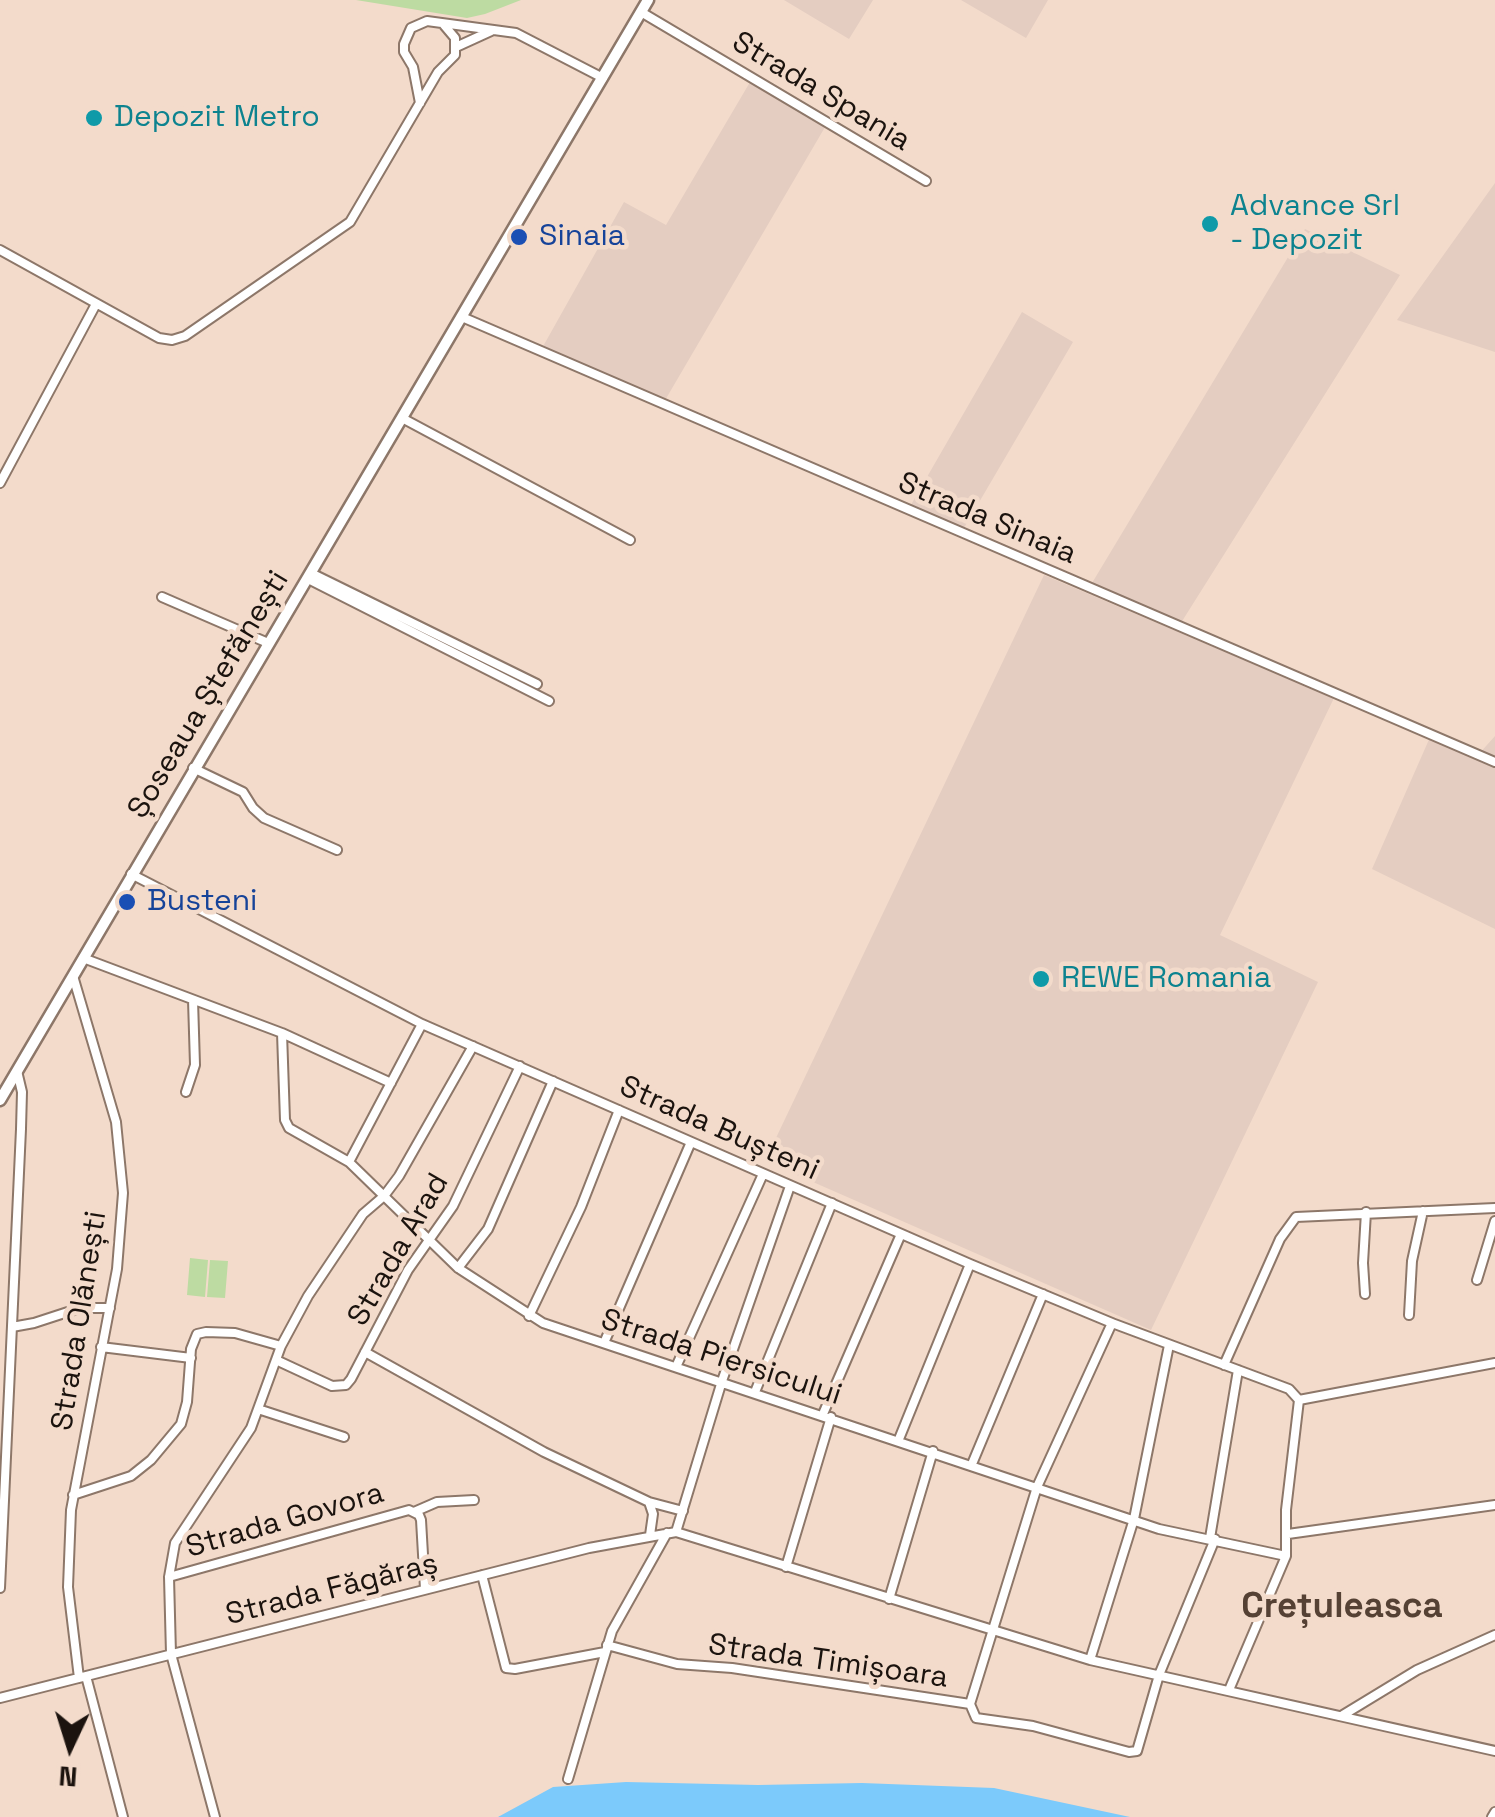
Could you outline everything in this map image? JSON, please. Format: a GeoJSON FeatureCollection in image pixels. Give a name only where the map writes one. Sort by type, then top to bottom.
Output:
{"type":"FeatureCollection","features":[{"type":"Feature","properties":{"kind":"main road","name":"Șoseaua Ștefănești"},"geometry":{"type":"LineString","coordinates":[[0,1100],[648,0]]}},
{"type":"Feature","properties":{"kind":"street","name":"Strada Spania"},"geometry":{"type":"LineString","coordinates":[[641,12],[926,181]]}},
{"type":"Feature","properties":{"kind":"street"},"geometry":{"type":"LineString","coordinates":[[420,104],[413,67],[404,52],[406,35],[427,21],[526,37],[603,78]]}},
{"type":"Feature","properties":{"kind":"street"},"geometry":{"type":"LineString","coordinates":[[0,250],[159,338],[185,336],[350,222],[438,72],[451,62],[456,47],[444,25]]}},
{"type":"Feature","properties":{"kind":"street"},"geometry":{"type":"LineString","coordinates":[[456,47],[495,30]]}},
{"type":"Feature","properties":{"kind":"street"},"geometry":{"type":"LineString","coordinates":[[413,67],[438,72]]}},
{"type":"Feature","properties":{"kind":"street"},"geometry":{"type":"LineString","coordinates":[[0,482],[96,304]]}},
{"type":"Feature","properties":{"kind":"street","name":"Strada Sinaia"},"geometry":{"type":"LineString","coordinates":[[462,317],[1495,762]]}},
{"type":"Feature","properties":{"kind":"street"},"geometry":{"type":"LineString","coordinates":[[402,418],[630,540]]}},
{"type":"Feature","properties":{"kind":"street"},"geometry":{"type":"LineString","coordinates":[[310,576],[537,684]]}},
{"type":"Feature","properties":{"kind":"street"},"geometry":{"type":"LineString","coordinates":[[310,576],[548,700]]}},
{"type":"Feature","properties":{"kind":"street"},"geometry":{"type":"LineString","coordinates":[[162,597],[268,643]]}},
{"type":"Feature","properties":{"kind":"street"},"geometry":{"type":"LineString","coordinates":[[193,768],[243,792],[264,818],[336,850]]}},
{"type":"Feature","properties":{"kind":"street","name":"Strada Bușteni"},"geometry":{"type":"LineString","coordinates":[[131,874],[422,1024],[970,1264],[1289,1389],[1299,1400]]}},
{"type":"Feature","properties":{"kind":"street"},"geometry":{"type":"LineString","coordinates":[[83,958],[282,1033],[391,1083]]}},
{"type":"Feature","properties":{"kind":"street","name":"Strada Olănești"},"geometry":{"type":"LineString","coordinates":[[73,976],[120,1141],[122,1210],[117,1269],[73,1495],[68,1587],[83,1677],[123,1817]]}},
{"type":"Feature","properties":{"kind":"street"},"geometry":{"type":"LineString","coordinates":[[186,1092],[195,1065],[193,1000]]}},
{"type":"Feature","properties":{"kind":"street"},"geometry":{"type":"LineString","coordinates":[[349,1162],[422,1024]]}},
{"type":"Feature","properties":{"kind":"street","name":"Strada Piersicului"},"geometry":{"type":"LineString","coordinates":[[282,1033],[286,1124],[349,1162],[458,1268],[529,1316],[1159,1528],[1286,1556]]}},
{"type":"Feature","properties":{"kind":"street"},"geometry":{"type":"LineString","coordinates":[[215,1817],[171,1654],[169,1577],[175,1544],[243,1442],[302,1307],[363,1214],[400,1176],[474,1046]]}},
{"type":"Feature","properties":{"kind":"street","name":"Strada Arad"},"geometry":{"type":"LineString","coordinates":[[276,1360],[340,1386],[351,1380],[408,1270],[453,1206],[520,1066]]}},
{"type":"Feature","properties":{"kind":"street"},"geometry":{"type":"LineString","coordinates":[[0,1588],[22,1092],[17,1071]]}},
{"type":"Feature","properties":{"kind":"street"},"geometry":{"type":"LineString","coordinates":[[458,1268],[488,1229],[553,1081]]}},
{"type":"Feature","properties":{"kind":"street"},"geometry":{"type":"LineString","coordinates":[[529,1316],[581,1207],[618,1110]]}},
{"type":"Feature","properties":{"kind":"street"},"geometry":{"type":"LineString","coordinates":[[604,1344],[690,1142]]}},
{"type":"Feature","properties":{"kind":"street"},"geometry":{"type":"LineString","coordinates":[[676,1366],[763,1174]]}},
{"type":"Feature","properties":{"kind":"street"},"geometry":{"type":"LineString","coordinates":[[568,1779],[606,1649],[683,1511],[722,1381],[790,1186]]}},
{"type":"Feature","properties":{"kind":"street"},"geometry":{"type":"LineString","coordinates":[[755,1392],[832,1203]]}},
{"type":"Feature","properties":{"kind":"street"},"geometry":{"type":"LineString","coordinates":[[1224,1365],[1290,1221],[1301,1216],[1495,1208]]}},
{"type":"Feature","properties":{"kind":"street"},"geometry":{"type":"LineString","coordinates":[[1409,1315],[1412,1261],[1424,1211]]}},
{"type":"Feature","properties":{"kind":"street"},"geometry":{"type":"LineString","coordinates":[[1366,1212],[1366,1294]]}},
{"type":"Feature","properties":{"kind":"street"},"geometry":{"type":"LineString","coordinates":[[1477,1280],[1495,1221]]}},
{"type":"Feature","properties":{"kind":"street"},"geometry":{"type":"LineString","coordinates":[[786,1567],[827,1416],[901,1234]]}},
{"type":"Feature","properties":{"kind":"street"},"geometry":{"type":"LineString","coordinates":[[900,1440],[970,1264]]}},
{"type":"Feature","properties":{"kind":"street"},"geometry":{"type":"LineString","coordinates":[[972,1464],[1043,1294]]}},
{"type":"Feature","properties":{"kind":"street"},"geometry":{"type":"LineString","coordinates":[[12,1326],[34,1324],[80,1308],[110,1308]]}},
{"type":"Feature","properties":{"kind":"street"},"geometry":{"type":"LineString","coordinates":[[994,1633],[1037,1487],[1112,1322]]}},
{"type":"Feature","properties":{"kind":"street"},"geometry":{"type":"LineString","coordinates":[[73,1495],[131,1476],[151,1460],[185,1415],[194,1340],[201,1332],[254,1337],[282,1346]]}},
{"type":"Feature","properties":{"kind":"street"},"geometry":{"type":"LineString","coordinates":[[0,1338],[12,1338]]}},
{"type":"Feature","properties":{"kind":"street"},"geometry":{"type":"LineString","coordinates":[[1090,1660],[1134,1519],[1169,1344]]}},
{"type":"Feature","properties":{"kind":"street"},"geometry":{"type":"LineString","coordinates":[[101,1347],[191,1358]]}},
{"type":"Feature","properties":{"kind":"street"},"geometry":{"type":"LineString","coordinates":[[366,1352],[544,1452],[649,1502],[683,1511]]}},
{"type":"Feature","properties":{"kind":"street"},"geometry":{"type":"LineString","coordinates":[[1229,1690],[1286,1556],[1286,1510],[1299,1400],[1495,1363]]}},
{"type":"Feature","properties":{"kind":"street"},"geometry":{"type":"LineString","coordinates":[[970,1704],[976,1718],[1032,1726],[1134,1753],[1140,1746],[1159,1675],[1212,1538],[1238,1370]]}},
{"type":"Feature","properties":{"kind":"street"},"geometry":{"type":"LineString","coordinates":[[258,1409],[344,1437]]}},
{"type":"Feature","properties":{"kind":"street"},"geometry":{"type":"LineString","coordinates":[[890,1599],[932,1450]]}},
{"type":"Feature","properties":{"kind":"street","name":"Strada Govora"},"geometry":{"type":"LineString","coordinates":[[169,1577],[400,1511],[414,1512],[437,1502],[474,1500]]}},
{"type":"Feature","properties":{"kind":"street"},"geometry":{"type":"LineString","coordinates":[[649,1502],[654,1514],[650,1535]]}},
{"type":"Feature","properties":{"kind":"street"},"geometry":{"type":"LineString","coordinates":[[1288,1534],[1495,1504]]}},
{"type":"Feature","properties":{"kind":"street","name":"Strada Govora"},"geometry":{"type":"LineString","coordinates":[[414,1512],[421,1520],[426,1589]]}},
{"type":"Feature","properties":{"kind":"street","name":"Strada Timișoara"},"geometry":{"type":"LineString","coordinates":[[672,1533],[1090,1660],[1495,1751]]}},
{"type":"Feature","properties":{"kind":"street","name":"Strada Făgăraș"},"geometry":{"type":"LineString","coordinates":[[0,1698],[482,1575],[672,1533]]}},
{"type":"Feature","properties":{"kind":"street","name":"Strada Timișoara"},"geometry":{"type":"LineString","coordinates":[[482,1575],[506,1668],[606,1649],[677,1664],[732,1668],[970,1704],[994,1633]]}},
{"type":"Feature","properties":{"kind":"street"},"geometry":{"type":"LineString","coordinates":[[1343,1714],[1417,1670],[1495,1635]]}},
{"type":"Feature","properties":{"kind":"shaded area"},"geometry":{"type":"Polygon","coordinates":[[[784,0],[873,0],[849,39],[784,0]]]}},
{"type":"Feature","properties":{"kind":"shaded area"},"geometry":{"type":"Polygon","coordinates":[[[961,0],[1048,0],[1026,38],[961,0]]]}},
{"type":"Feature","properties":{"kind":"shaded area"},"geometry":{"type":"Polygon","coordinates":[[[753,77],[828,122],[664,402],[541,350],[624,202],[666,225],[753,77]]]}},
{"type":"Feature","properties":{"kind":"shaded area"},"geometry":{"type":"Polygon","coordinates":[[[1495,183],[1495,352],[1397,320],[1495,183]]]}},
{"type":"Feature","properties":{"kind":"shaded area"},"geometry":{"type":"Polygon","coordinates":[[[1305,229],[1400,275],[1179,626],[1089,588],[1305,229]]]}},
{"type":"Feature","properties":{"kind":"shaded area"},"geometry":{"type":"Polygon","coordinates":[[[1022,312],[1073,342],[961,533],[908,510],[1022,312]]]}},
{"type":"Feature","properties":{"kind":"shaded area"},"geometry":{"type":"Polygon","coordinates":[[[1044,575],[1334,698],[1220,935],[1318,982],[1151,1330],[765,1161],[1044,575]]]}},
{"type":"Feature","properties":{"kind":"shaded area"},"geometry":{"type":"Polygon","coordinates":[[[1431,735],[1478,755],[1495,736],[1495,929],[1372,869],[1431,735]]]}},
{"type":"Feature","properties":{"kind":"green space"},"geometry":{"type":"Polygon","coordinates":[[[356,0],[521,0],[467,18],[356,0]]]}},
{"type":"Feature","properties":{"kind":"green space"},"geometry":{"type":"Polygon","coordinates":[[[190,1258],[208,1260],[205,1297],[187,1295],[190,1258]]]}},
{"type":"Feature","properties":{"kind":"green space"},"geometry":{"type":"Polygon","coordinates":[[[210,1260],[228,1261],[225,1298],[207,1297],[210,1260]]]}},
{"type":"Feature","properties":{"kind":"water"},"geometry":{"type":"Polygon","coordinates":[[[626,1782],[994,1788],[1130,1817],[498,1817],[553,1787],[626,1782]]]}},
{"type":"Feature","properties":{"kind":"place","name":"Depozit Metro"},"geometry":{"type":"Point","coordinates":[94,118]}},
{"type":"Feature","properties":{"kind":"place","name":"Advance Srl - Depozit"},"geometry":{"type":"Point","coordinates":[1210,224]}},
{"type":"Feature","properties":{"kind":"place","name":"Sinaia"},"geometry":{"type":"Point","coordinates":[519,237]}},
{"type":"Feature","properties":{"kind":"place","name":"Busteni"},"geometry":{"type":"Point","coordinates":[127,902]}},
{"type":"Feature","properties":{"kind":"place","name":"REWE Romania"},"geometry":{"type":"Point","coordinates":[1041,979]}},
{"type":"Feature","properties":{"kind":"district","name":"Crețuleasca"},"geometry":{"type":"Point","coordinates":[1342,1608]}}]}
